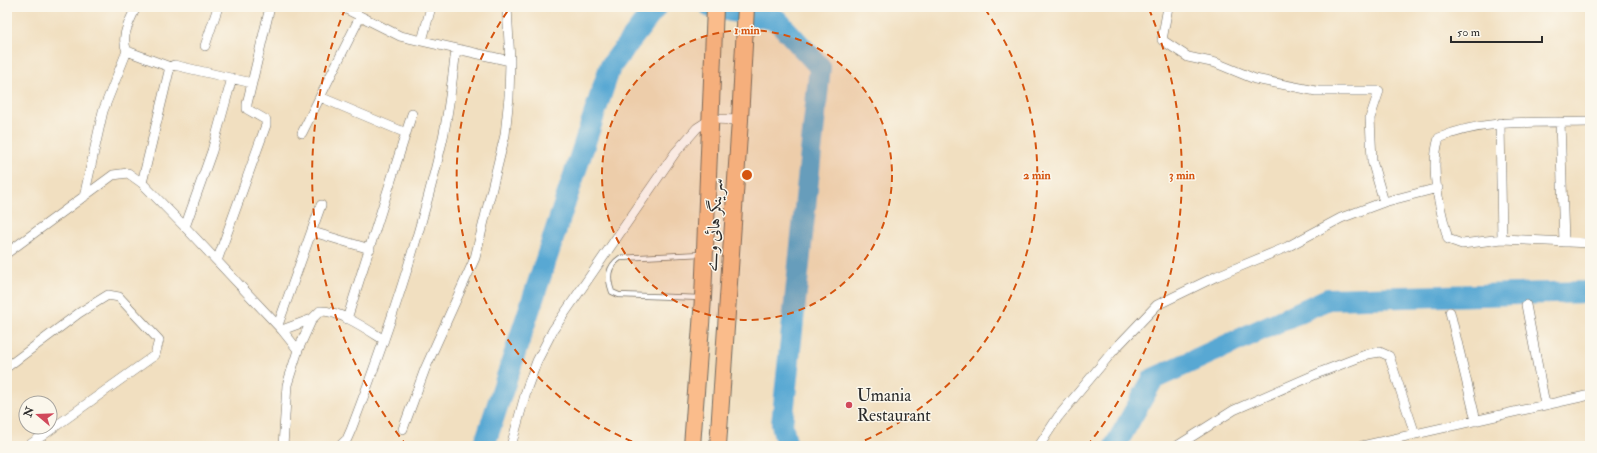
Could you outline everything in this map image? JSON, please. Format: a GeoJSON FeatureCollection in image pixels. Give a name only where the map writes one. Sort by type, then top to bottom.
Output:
{"type":"FeatureCollection","features":[{"type":"Feature","properties":{"kind":"highway","name":"سرینگر ہائی وے"},"geometry":{"type":"LineString","coordinates":[[692,446],[705,254],[715,7]]}},
{"type":"Feature","properties":{"kind":"highway","name":"سرینگر ہائی وے"},"geometry":{"type":"LineString","coordinates":[[718,446],[744,58],[746,7]]}},
{"type":"Feature","properties":{"kind":"street"},"geometry":{"type":"LineString","coordinates":[[84,197],[103,111],[127,51],[124,36],[136,7]]}},
{"type":"Feature","properties":{"kind":"street"},"geometry":{"type":"LineString","coordinates":[[205,46],[218,7]]}},
{"type":"Feature","properties":{"kind":"street"},"geometry":{"type":"LineString","coordinates":[[217,261],[266,125],[266,120],[247,109],[270,7]]}},
{"type":"Feature","properties":{"kind":"street"},"geometry":{"type":"LineString","coordinates":[[342,7],[391,33],[456,50],[510,61]]}},
{"type":"Feature","properties":{"kind":"street"},"geometry":{"type":"LineString","coordinates":[[422,41],[431,7]]}},
{"type":"Feature","properties":{"kind":"street"},"geometry":{"type":"LineString","coordinates":[[403,429],[425,369],[475,258],[505,135],[509,97],[510,61],[507,7]]}},
{"type":"Feature","properties":{"kind":"street"},"geometry":{"type":"LineString","coordinates":[[1168,7],[1162,40],[1188,57],[1216,63],[1255,79],[1316,91],[1379,90],[1370,118],[1372,161],[1384,202]]}},
{"type":"Feature","properties":{"kind":"street"},"geometry":{"type":"LineString","coordinates":[[302,133],[360,17]]}},
{"type":"Feature","properties":{"kind":"street"},"geometry":{"type":"LineString","coordinates":[[340,446],[347,439],[351,430],[384,340],[423,219],[442,140],[456,50]]}},
{"type":"Feature","properties":{"kind":"street"},"geometry":{"type":"LineString","coordinates":[[127,51],[170,67],[174,65],[252,83]]}},
{"type":"Feature","properties":{"kind":"street"},"geometry":{"type":"LineString","coordinates":[[142,183],[170,67]]}},
{"type":"Feature","properties":{"kind":"street"},"geometry":{"type":"LineString","coordinates":[[185,227],[212,151],[232,78]]}},
{"type":"Feature","properties":{"kind":"street"},"geometry":{"type":"LineString","coordinates":[[320,97],[406,133]]}},
{"type":"Feature","properties":{"kind":"street"},"geometry":{"type":"LineString","coordinates":[[347,319],[412,114]]}},
{"type":"Feature","properties":{"kind":"street"},"geometry":{"type":"LineString","coordinates":[[511,446],[537,361],[553,330],[675,153],[697,128],[711,119],[740,120]]}},
{"type":"Feature","properties":{"kind":"street"},"geometry":{"type":"LineString","coordinates":[[1560,122],[1564,242]]}},
{"type":"Feature","properties":{"kind":"street"},"geometry":{"type":"LineString","coordinates":[[1590,122],[1500,123],[1453,132],[1439,138],[1435,151],[1438,188],[1448,239],[1462,244],[1502,239],[1590,243]]}},
{"type":"Feature","properties":{"kind":"street"},"geometry":{"type":"LineString","coordinates":[[1500,123],[1502,239]]}},
{"type":"Feature","properties":{"kind":"street"},"geometry":{"type":"LineString","coordinates":[[7,253],[113,175],[128,173],[142,183],[185,227],[280,328],[298,350]]}},
{"type":"Feature","properties":{"kind":"street"},"geometry":{"type":"LineString","coordinates":[[1039,446],[1058,417],[1114,351],[1157,305],[1217,276],[1287,248],[1341,218],[1384,202],[1438,188]]}},
{"type":"Feature","properties":{"kind":"street"},"geometry":{"type":"LineString","coordinates":[[280,328],[321,205]]}},
{"type":"Feature","properties":{"kind":"street"},"geometry":{"type":"LineString","coordinates":[[313,232],[370,249]]}},
{"type":"Feature","properties":{"kind":"street"},"geometry":{"type":"LineString","coordinates":[[7,367],[79,313],[108,295],[119,297],[159,340],[156,355],[28,446]]}},
{"type":"Feature","properties":{"kind":"street"},"geometry":{"type":"LineString","coordinates":[[1526,306],[1545,404]]}},
{"type":"Feature","properties":{"kind":"street"},"geometry":{"type":"LineString","coordinates":[[283,446],[287,385],[298,350],[312,319],[320,311],[326,310],[347,319],[384,340]]}},
{"type":"Feature","properties":{"kind":"street"},"geometry":{"type":"LineString","coordinates":[[1450,312],[1476,421]]}},
{"type":"Feature","properties":{"kind":"street"},"geometry":{"type":"LineString","coordinates":[[280,328],[312,319]]}},
{"type":"Feature","properties":{"kind":"street"},"geometry":{"type":"LineString","coordinates":[[1177,446],[1234,410],[1321,372],[1368,354],[1380,352],[1389,356],[1415,434]]}},
{"type":"Feature","properties":{"kind":"street"},"geometry":{"type":"LineString","coordinates":[[1362,446],[1590,395]]}},
{"type":"Feature","properties":{"kind":"lane"},"geometry":{"type":"LineString","coordinates":[[702,298],[619,294],[612,292],[609,284],[610,269],[612,263],[620,258],[705,254]]}},
{"type":"Feature","properties":{"kind":"waterway"},"geometry":{"type":"LineString","coordinates":[[484,446],[610,67],[656,7]]}},
{"type":"Feature","properties":{"kind":"waterway"},"geometry":{"type":"LineString","coordinates":[[711,7],[777,20],[820,67],[782,424],[787,446]]}},
{"type":"Feature","properties":{"kind":"waterway"},"geometry":{"type":"LineString","coordinates":[[1115,446],[1153,379],[1328,299],[1590,292]]}},
{"type":"Feature","properties":{"kind":"place","name":"Umania Restaurant"},"geometry":{"type":"Point","coordinates":[849,405]}}]}
